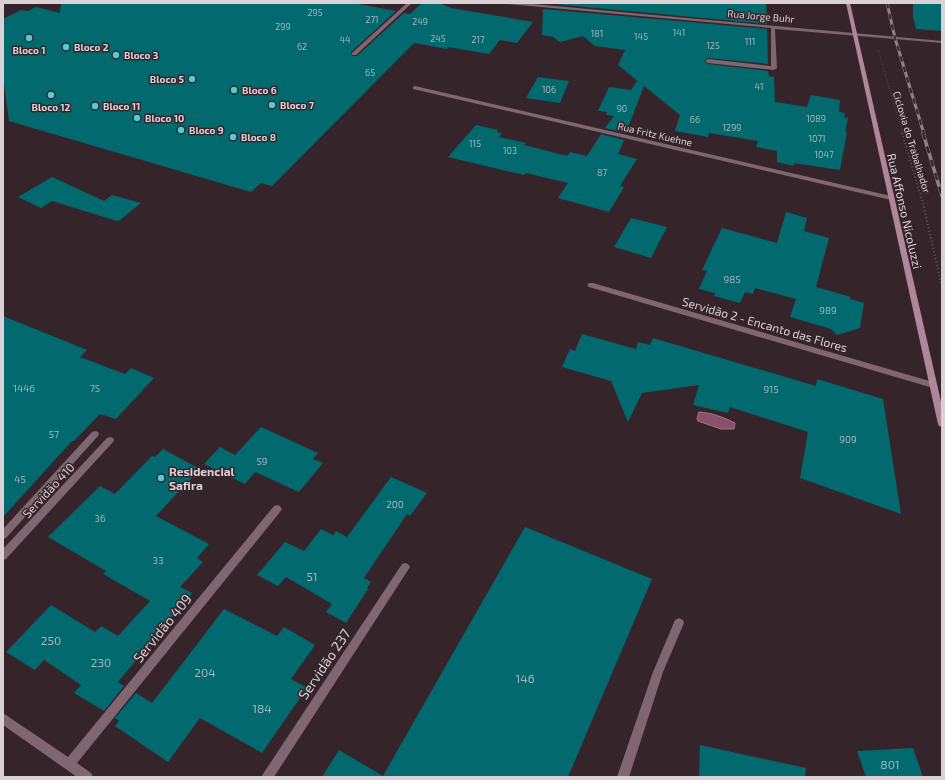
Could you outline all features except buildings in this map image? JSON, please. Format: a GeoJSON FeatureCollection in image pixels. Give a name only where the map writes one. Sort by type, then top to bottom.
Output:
{"type":"FeatureCollection","features":[{"type":"Feature","properties":{"kind":"street"},"geometry":{"type":"LineString","coordinates":[[354,54],[410,3]]}},
{"type":"Feature","properties":{"kind":"street","name":"Rua Jorge Buhr"},"geometry":{"type":"LineString","coordinates":[[507,3],[942,42]]}},
{"type":"Feature","properties":{"kind":"street","name":"Rua Affonso Nicoluzzi"},"geometry":{"type":"LineString","coordinates":[[848,3],[942,424]]}},
{"type":"Feature","properties":{"kind":"street"},"geometry":{"type":"LineString","coordinates":[[708,61],[774,68],[773,27]]}},
{"type":"Feature","properties":{"kind":"street","name":"Rua Fritz Kuehne"},"geometry":{"type":"LineString","coordinates":[[415,88],[891,198]]}},
{"type":"Feature","properties":{"kind":"street","name":"Servidão 2 - Encanto das Flores"},"geometry":{"type":"LineString","coordinates":[[591,285],[933,385]]}},
{"type":"Feature","properties":{"kind":"street"},"geometry":{"type":"LineString","coordinates":[[3,535],[96,434]]}},
{"type":"Feature","properties":{"kind":"street","name":"Servidão 410"},"geometry":{"type":"LineString","coordinates":[[3,556],[110,440]]}},
{"type":"Feature","properties":{"kind":"street","name":"Servidão 409"},"geometry":{"type":"LineString","coordinates":[[69,765],[276,509]]}},
{"type":"Feature","properties":{"kind":"street","name":"Servidão 237"},"geometry":{"type":"LineString","coordinates":[[267,777],[405,567]]}},
{"type":"Feature","properties":{"kind":"street"},"geometry":{"type":"LineString","coordinates":[[623,777],[658,672],[679,623]]}},
{"type":"Feature","properties":{"kind":"street"},"geometry":{"type":"LineString","coordinates":[[3,718],[87,777]]}},
{"type":"Feature","properties":{"kind":"path","name":"Ciclovia do Trabalhador"},"geometry":{"type":"LineString","coordinates":[[873,36],[923,202],[942,287]]}},
{"type":"Feature","properties":{"kind":"shaded area"},"geometry":{"type":"Polygon","coordinates":[[[699,412],[708,413],[735,423],[734,429],[721,429],[698,421],[697,419],[699,412]]]}},
{"type":"Feature","properties":{"kind":"railway"},"geometry":{"type":"LineString","coordinates":[[887,3],[895,38],[924,134]]}},
{"type":"Feature","properties":{"kind":"railway"},"geometry":{"type":"LineString","coordinates":[[923,133],[942,196]]}},
{"type":"Feature","properties":{"kind":"place","name":"Bloco 1"},"geometry":{"type":"Point","coordinates":[29,38]}},
{"type":"Feature","properties":{"kind":"place","name":"Bloco 2"},"geometry":{"type":"Point","coordinates":[66,47]}},
{"type":"Feature","properties":{"kind":"place","name":"Bloco 3"},"geometry":{"type":"Point","coordinates":[116,55]}},
{"type":"Feature","properties":{"kind":"place","name":"Bloco 5"},"geometry":{"type":"Point","coordinates":[192,79]}},
{"type":"Feature","properties":{"kind":"place","name":"Bloco 6"},"geometry":{"type":"Point","coordinates":[234,90]}},
{"type":"Feature","properties":{"kind":"place","name":"Bloco 12"},"geometry":{"type":"Point","coordinates":[51,95]}},
{"type":"Feature","properties":{"kind":"place","name":"Bloco 7"},"geometry":{"type":"Point","coordinates":[272,105]}},
{"type":"Feature","properties":{"kind":"place","name":"Bloco 11"},"geometry":{"type":"Point","coordinates":[95,106]}},
{"type":"Feature","properties":{"kind":"place","name":"Bloco 10"},"geometry":{"type":"Point","coordinates":[137,118]}},
{"type":"Feature","properties":{"kind":"place","name":"Bloco 9"},"geometry":{"type":"Point","coordinates":[181,130]}},
{"type":"Feature","properties":{"kind":"place","name":"Bloco 8"},"geometry":{"type":"Point","coordinates":[233,137]}},
{"type":"Feature","properties":{"kind":"place","name":"Residencial Safira"},"geometry":{"type":"Point","coordinates":[161,478]}}]}
